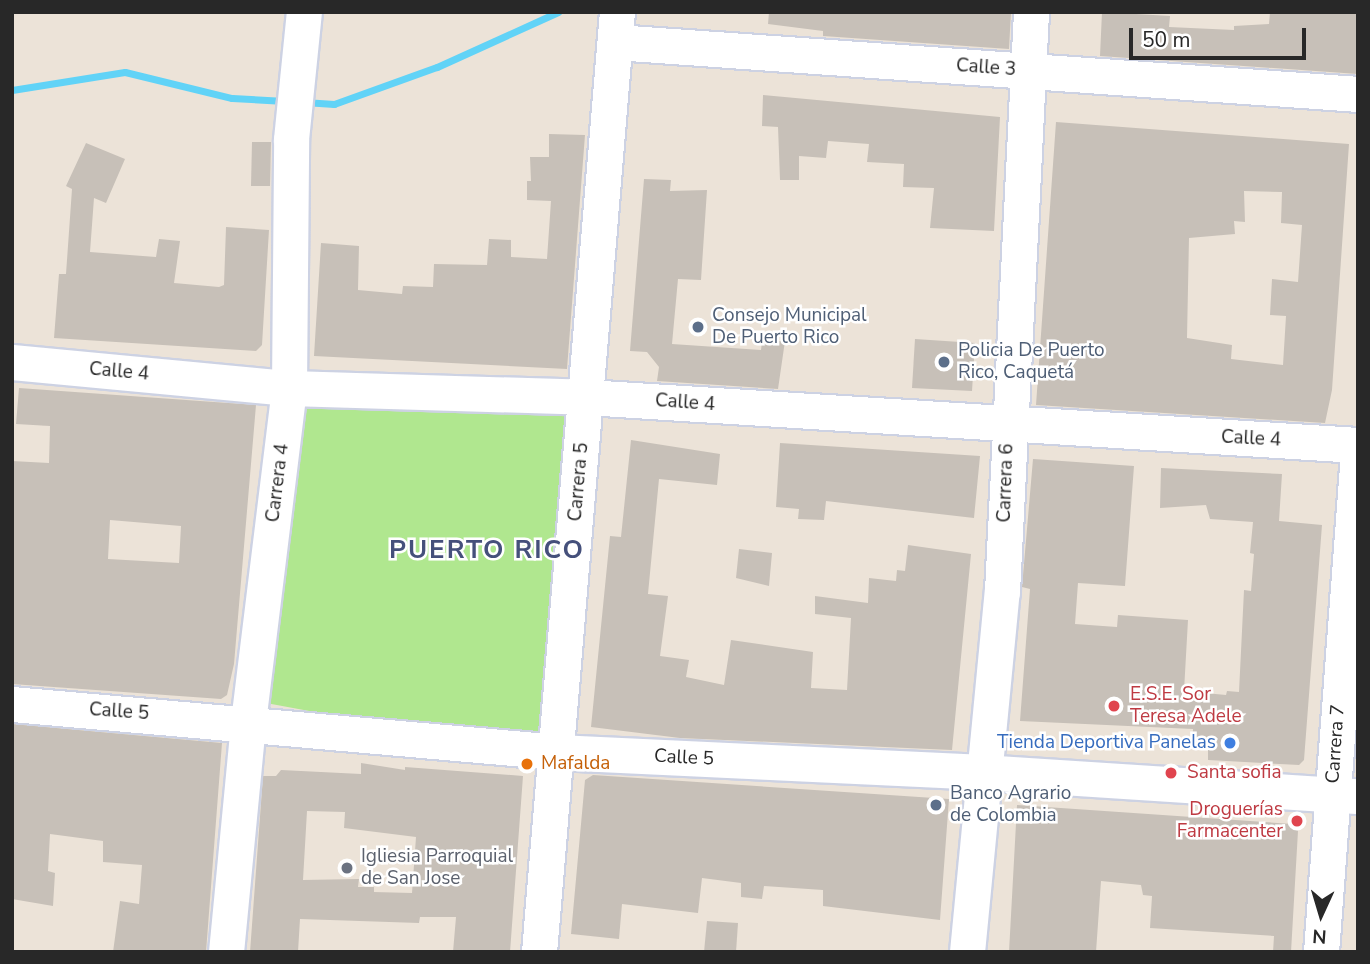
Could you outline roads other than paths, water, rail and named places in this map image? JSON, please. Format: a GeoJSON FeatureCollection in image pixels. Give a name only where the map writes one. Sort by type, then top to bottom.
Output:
{"type":"FeatureCollection","features":[{"type":"Feature","properties":{"kind":"street","name":"Carrera 4"},"geometry":{"type":"LineString","coordinates":[[226,952],[248,722],[289,388],[292,139],[304,12]]}},
{"type":"Feature","properties":{"kind":"street","name":"Carrera 6"},"geometry":{"type":"LineString","coordinates":[[967,952],[1002,591],[1007,424],[1031,12]]}},
{"type":"Feature","properties":{"kind":"street","name":"Calle 3"},"geometry":{"type":"LineString","coordinates":[[616,24],[1026,70],[1358,94]]}},
{"type":"Feature","properties":{"kind":"street","name":"Carrera 5"},"geometry":{"type":"LineString","coordinates":[[540,952],[616,24]]}},
{"type":"Feature","properties":{"kind":"street","name":"Calle 4"},"geometry":{"type":"LineString","coordinates":[[12,362],[289,388],[586,397],[1358,445]]}},
{"type":"Feature","properties":{"kind":"street","name":"Carrera 7"},"geometry":{"type":"LineString","coordinates":[[1321,952],[1345,795],[1358,453]]}},
{"type":"Feature","properties":{"kind":"street","name":"Calle 5"},"geometry":{"type":"LineString","coordinates":[[12,704],[248,722],[558,752],[983,772],[1345,795]]}},
{"type":"Feature","properties":{"kind":"waterway"},"geometry":{"type":"LineString","coordinates":[[304,102],[334,104],[437,67],[558,12]]}},
{"type":"Feature","properties":{"kind":"waterway"},"geometry":{"type":"LineString","coordinates":[[12,90],[125,72],[232,98],[285,101]]}},
{"type":"Feature","properties":{"kind":"place","name":"Consejo Municipal De Puerto Rico"},"geometry":{"type":"Point","coordinates":[698,327]}},
{"type":"Feature","properties":{"kind":"place","name":"Policia De Puerto Rico, Caquetá"},"geometry":{"type":"Point","coordinates":[944,362]}},
{"type":"Feature","properties":{"kind":"place","name":"E.S.E. Sor Teresa Adele"},"geometry":{"type":"Point","coordinates":[1114,706]}},
{"type":"Feature","properties":{"kind":"place","name":"Tienda Deportiva Panelas"},"geometry":{"type":"Point","coordinates":[1230,743]}},
{"type":"Feature","properties":{"kind":"place","name":"Mafalda"},"geometry":{"type":"Point","coordinates":[527,764]}},
{"type":"Feature","properties":{"kind":"place","name":"Santa sofia"},"geometry":{"type":"Point","coordinates":[1171,773]}},
{"type":"Feature","properties":{"kind":"place","name":"Banco Agrario de Colombia"},"geometry":{"type":"Point","coordinates":[936,805]}},
{"type":"Feature","properties":{"kind":"place","name":"Droguerías Farmacenter"},"geometry":{"type":"Point","coordinates":[1297,821]}},
{"type":"Feature","properties":{"kind":"place","name":"Igliesia Parroquial de San Jose"},"geometry":{"type":"Point","coordinates":[347,868]}},
{"type":"Feature","properties":{"kind":"district","name":"PUERTO RICO"},"geometry":{"type":"Point","coordinates":[487,550]}}]}
